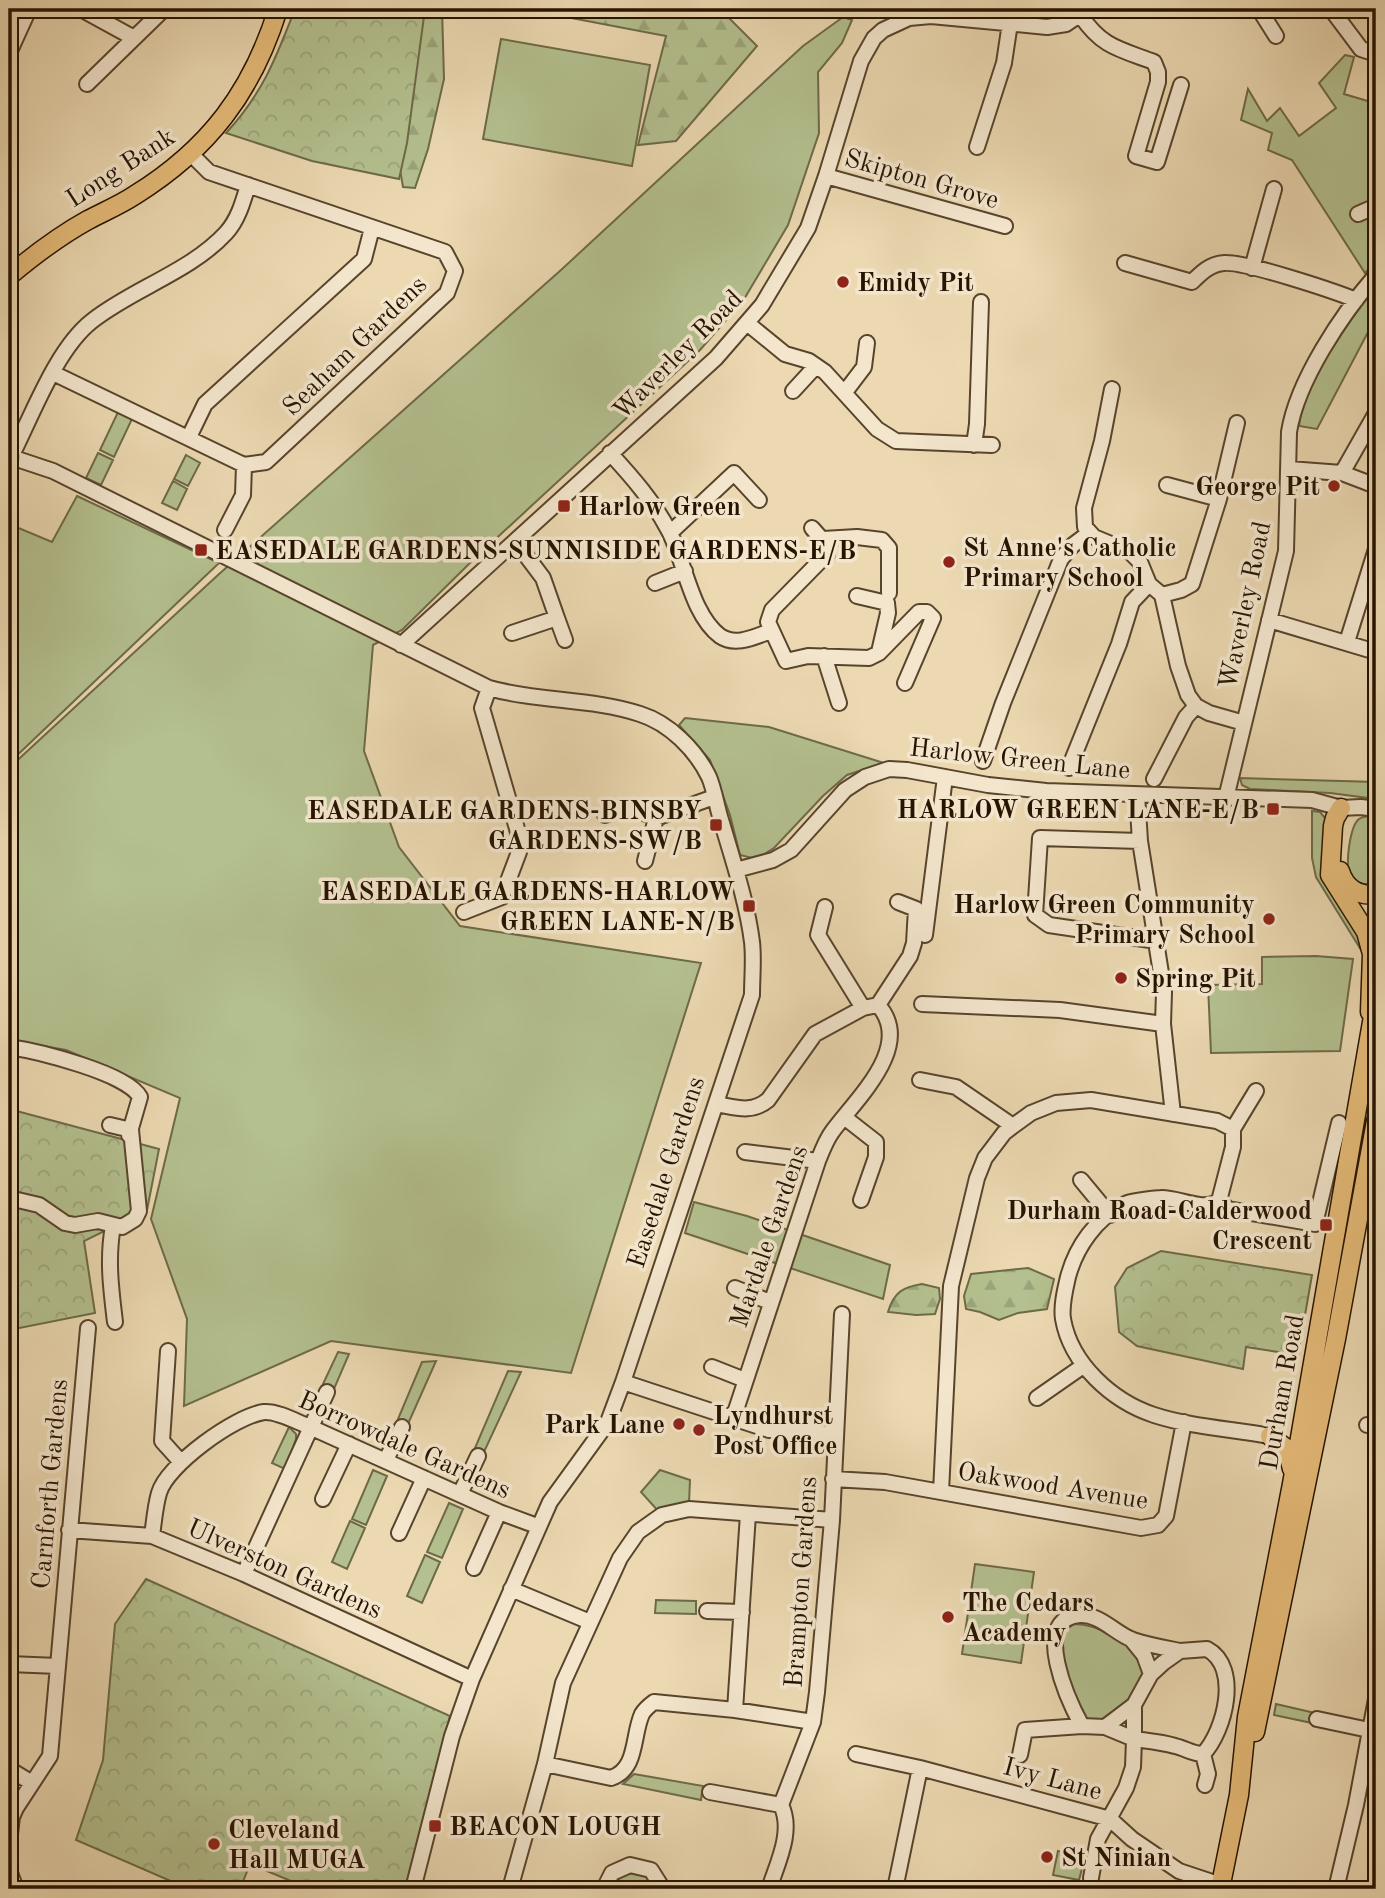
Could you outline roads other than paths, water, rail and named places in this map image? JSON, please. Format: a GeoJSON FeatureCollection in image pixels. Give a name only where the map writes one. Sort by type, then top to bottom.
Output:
{"type":"FeatureCollection","features":[{"type":"Feature","properties":{"kind":"main road","name":"Long Bank"},"geometry":{"type":"LineString","coordinates":[[9,276],[43,247],[132,197],[191,154],[226,116],[242,92],[266,44],[278,9]]}},
{"type":"Feature","properties":{"kind":"main road"},"geometry":{"type":"LineString","coordinates":[[1341,808],[1344,828],[1340,867],[1343,879],[1359,893],[1376,894]]}},
{"type":"Feature","properties":{"kind":"main road"},"geometry":{"type":"LineString","coordinates":[[1341,808],[1333,826],[1330,875],[1366,932],[1372,954],[1368,1038]]}},
{"type":"Feature","properties":{"kind":"main road","name":"Durham Road"},"geometry":{"type":"LineString","coordinates":[[1239,1795],[1247,1717],[1292,1484],[1376,999]]}},
{"type":"Feature","properties":{"kind":"main road","name":"Durham Road"},"geometry":{"type":"LineString","coordinates":[[1221,1887],[1239,1795],[1263,1704],[1376,1121]]}},
{"type":"Feature","properties":{"kind":"main road"},"geometry":{"type":"LineString","coordinates":[[1270,1436],[1293,1431],[1304,1412]]}},
{"type":"Feature","properties":{"kind":"main road"},"geometry":{"type":"LineString","coordinates":[[1270,1436],[1287,1449],[1292,1464],[1292,1484]]}},
{"type":"Feature","properties":{"kind":"street"},"geometry":{"type":"LineString","coordinates":[[9,53],[29,9]]}},
{"type":"Feature","properties":{"kind":"street"},"geometry":{"type":"LineString","coordinates":[[81,9],[134,38]]}},
{"type":"Feature","properties":{"kind":"street"},"geometry":{"type":"LineString","coordinates":[[87,84],[164,9]]}},
{"type":"Feature","properties":{"kind":"street"},"geometry":{"type":"LineString","coordinates":[[1259,9],[1276,36]]}},
{"type":"Feature","properties":{"kind":"street"},"geometry":{"type":"LineString","coordinates":[[1331,9],[1361,49],[1376,54]]}},
{"type":"Feature","properties":{"kind":"street"},"geometry":{"type":"LineString","coordinates":[[1084,12],[1094,34],[1109,46],[1154,62],[1158,72],[1158,82],[1136,156],[1157,162],[1181,85]]}},
{"type":"Feature","properties":{"kind":"street","name":"Waverley Road"},"geometry":{"type":"LineString","coordinates":[[401,645],[716,358],[747,323],[780,278],[808,228],[827,176],[861,61],[874,38],[883,30],[909,18],[930,16],[1047,27],[1066,24],[1084,12]]}},
{"type":"Feature","properties":{"kind":"street"},"geometry":{"type":"LineString","coordinates":[[977,147],[1004,63],[1010,23]]}},
{"type":"Feature","properties":{"kind":"street","name":"Seaham Gardens"},"geometry":{"type":"LineString","coordinates":[[191,154],[209,172],[445,253],[455,271],[447,293],[266,462],[244,465]]}},
{"type":"Feature","properties":{"kind":"street","name":"Skipton Grove"},"geometry":{"type":"LineString","coordinates":[[827,176],[1004,226]]}},
{"type":"Feature","properties":{"kind":"street"},"geometry":{"type":"LineString","coordinates":[[9,458],[68,344],[92,320],[191,261],[226,233],[239,212],[248,185]]}},
{"type":"Feature","properties":{"kind":"street"},"geometry":{"type":"LineString","coordinates":[[1252,268],[1274,189]]}},
{"type":"Feature","properties":{"kind":"street"},"geometry":{"type":"LineString","coordinates":[[1358,214],[1376,206]]}},
{"type":"Feature","properties":{"kind":"street"},"geometry":{"type":"LineString","coordinates":[[189,437],[205,404],[364,259],[372,228]]}},
{"type":"Feature","properties":{"kind":"street"},"geometry":{"type":"LineString","coordinates":[[1125,263],[1192,282],[1216,264],[1227,262],[1356,300]]}},
{"type":"Feature","properties":{"kind":"street","name":"Waverley Road"},"geometry":{"type":"LineString","coordinates":[[1226,798],[1287,542],[1289,432],[1292,415],[1301,391],[1338,326],[1376,275]]}},
{"type":"Feature","properties":{"kind":"street"},"geometry":{"type":"LineString","coordinates":[[974,444],[981,302]]}},
{"type":"Feature","properties":{"kind":"street"},"geometry":{"type":"LineString","coordinates":[[747,323],[787,356],[802,358],[825,372],[882,434],[894,441],[992,445]]}},
{"type":"Feature","properties":{"kind":"street"},"geometry":{"type":"LineString","coordinates":[[845,392],[864,367],[867,343]]}},
{"type":"Feature","properties":{"kind":"street"},"geometry":{"type":"LineString","coordinates":[[793,391],[816,366]]}},
{"type":"Feature","properties":{"kind":"street"},"geometry":{"type":"LineString","coordinates":[[53,373],[244,465],[243,495],[225,530]]}},
{"type":"Feature","properties":{"kind":"street"},"geometry":{"type":"LineString","coordinates":[[1112,388],[1083,521],[1089,533],[1130,552],[1140,562],[1149,584],[1162,595],[1178,666],[1188,695],[1196,706],[1209,713],[1244,723]]}},
{"type":"Feature","properties":{"kind":"street"},"geometry":{"type":"LineString","coordinates":[[1342,473],[1376,413]]}},
{"type":"Feature","properties":{"kind":"street"},"geometry":{"type":"LineString","coordinates":[[1162,595],[1192,584],[1219,499],[1237,423]]}},
{"type":"Feature","properties":{"kind":"street"},"geometry":{"type":"LineString","coordinates":[[610,453],[657,511],[670,533],[702,615],[720,636],[742,641],[771,631]]}},
{"type":"Feature","properties":{"kind":"street","name":"Easedale Gardens"},"geometry":{"type":"LineString","coordinates":[[9,458],[53,471],[489,688],[511,695],[604,706],[639,713],[656,720],[692,752],[709,778],[736,870],[752,942],[752,995],[608,1422],[562,1483],[537,1527],[472,1679],[452,1736],[413,1889]]}},
{"type":"Feature","properties":{"kind":"street"},"geometry":{"type":"LineString","coordinates":[[1289,469],[1342,473],[1376,486]]}},
{"type":"Feature","properties":{"kind":"street"},"geometry":{"type":"LineString","coordinates":[[670,533],[734,473],[759,500]]}},
{"type":"Feature","properties":{"kind":"street"},"geometry":{"type":"LineString","coordinates":[[1167,485],[1219,499]]}},
{"type":"Feature","properties":{"kind":"street"},"geometry":{"type":"LineString","coordinates":[[811,528],[823,538],[827,554],[772,610],[768,622],[786,661],[808,656],[869,658],[878,653],[919,612],[927,611],[933,618],[905,683]]}},
{"type":"Feature","properties":{"kind":"street"},"geometry":{"type":"LineString","coordinates":[[983,761],[1003,703],[1061,559],[1089,533]]}},
{"type":"Feature","properties":{"kind":"street"},"geometry":{"type":"LineString","coordinates":[[823,538],[857,537],[882,540],[889,548],[888,593]]}},
{"type":"Feature","properties":{"kind":"street"},"geometry":{"type":"LineString","coordinates":[[516,542],[543,578],[565,640]]}},
{"type":"Feature","properties":{"kind":"street"},"geometry":{"type":"LineString","coordinates":[[1347,642],[1376,549]]}},
{"type":"Feature","properties":{"kind":"street"},"geometry":{"type":"LineString","coordinates":[[655,583],[685,571]]}},
{"type":"Feature","properties":{"kind":"street"},"geometry":{"type":"LineString","coordinates":[[1069,768],[1119,644],[1132,602],[1149,584]]}},
{"type":"Feature","properties":{"kind":"street"},"geometry":{"type":"LineString","coordinates":[[857,596],[887,603],[888,613],[878,653]]}},
{"type":"Feature","properties":{"kind":"street"},"geometry":{"type":"LineString","coordinates":[[512,633],[557,618]]}},
{"type":"Feature","properties":{"kind":"street"},"geometry":{"type":"LineString","coordinates":[[1269,620],[1376,652]]}},
{"type":"Feature","properties":{"kind":"street"},"geometry":{"type":"LineString","coordinates":[[824,656],[839,703]]}},
{"type":"Feature","properties":{"kind":"street"},"geometry":{"type":"LineString","coordinates":[[464,912],[502,897],[519,852],[520,839],[482,708],[489,688]]}},
{"type":"Feature","properties":{"kind":"street"},"geometry":{"type":"LineString","coordinates":[[1154,779],[1186,717],[1196,706]]}},
{"type":"Feature","properties":{"kind":"street","name":"Harlow Green Lane"},"geometry":{"type":"LineString","coordinates":[[736,870],[773,860],[792,849],[845,790],[865,777],[888,769],[1046,791],[1312,800],[1341,808],[1376,809]]}},
{"type":"Feature","properties":{"kind":"street"},"geometry":{"type":"LineString","coordinates":[[925,934],[945,777]]}},
{"type":"Feature","properties":{"kind":"street"},"geometry":{"type":"LineString","coordinates":[[1138,795],[1140,841],[1164,992],[1163,1024],[1173,1114]]}},
{"type":"Feature","properties":{"kind":"street"},"geometry":{"type":"LineString","coordinates":[[605,815],[629,807],[656,818],[714,797]]}},
{"type":"Feature","properties":{"kind":"street"},"geometry":{"type":"LineString","coordinates":[[645,861],[656,818]]}},
{"type":"Feature","properties":{"kind":"street"},"geometry":{"type":"LineString","coordinates":[[1140,841],[1040,838],[1035,915],[1049,925],[1157,941]]}},
{"type":"Feature","properties":{"kind":"street"},"geometry":{"type":"LineString","coordinates":[[716,1104],[744,1110],[760,1107],[768,1100],[815,1034],[863,1008],[878,1005],[904,966],[914,943],[916,909],[898,902]]}},
{"type":"Feature","properties":{"kind":"street"},"geometry":{"type":"LineString","coordinates":[[825,907],[818,935],[863,1008]]}},
{"type":"Feature","properties":{"kind":"street"},"geometry":{"type":"LineString","coordinates":[[922,1004],[1060,1010],[1163,1024]]}},
{"type":"Feature","properties":{"kind":"street","name":"Mardale Gardens"},"geometry":{"type":"LineString","coordinates":[[733,1419],[818,1161],[830,1135],[881,1068],[888,1052],[891,1036],[887,1015],[878,1005]]}},
{"type":"Feature","properties":{"kind":"street"},"geometry":{"type":"LineString","coordinates":[[9,1047],[28,1049],[96,1069],[136,1088],[140,1097],[131,1138],[139,1211],[130,1223],[122,1227],[97,1221],[75,1225],[65,1223],[39,1205],[9,1198]]}},
{"type":"Feature","properties":{"kind":"street"},"geometry":{"type":"LineString","coordinates":[[920,1080],[956,1087],[1013,1126]]}},
{"type":"Feature","properties":{"kind":"street"},"geometry":{"type":"LineString","coordinates":[[1256,1090],[1233,1129],[1233,1147],[1219,1201],[1209,1206],[1163,1198],[1126,1204],[1093,1228],[1072,1262],[1066,1286],[1063,1321],[1083,1366],[1101,1384],[1131,1404],[1154,1415],[1184,1422],[1270,1436]]}},
{"type":"Feature","properties":{"kind":"street"},"geometry":{"type":"LineString","coordinates":[[941,1492],[951,1286],[977,1178],[985,1158],[1004,1133],[1031,1113],[1056,1103],[1091,1100],[1217,1121],[1233,1129]]}},
{"type":"Feature","properties":{"kind":"street"},"geometry":{"type":"LineString","coordinates":[[844,1117],[876,1142],[876,1157],[862,1200]]}},
{"type":"Feature","properties":{"kind":"street"},"geometry":{"type":"LineString","coordinates":[[1219,1201],[1228,1209],[1315,1224],[1339,1123]]}},
{"type":"Feature","properties":{"kind":"street"},"geometry":{"type":"LineString","coordinates":[[110,1125],[131,1138]]}},
{"type":"Feature","properties":{"kind":"street"},"geometry":{"type":"LineString","coordinates":[[745,1152],[818,1161]]}},
{"type":"Feature","properties":{"kind":"street"},"geometry":{"type":"LineString","coordinates":[[1082,1180],[1110,1215]]}},
{"type":"Feature","properties":{"kind":"street"},"geometry":{"type":"LineString","coordinates":[[113,1226],[109,1267],[115,1322]]}},
{"type":"Feature","properties":{"kind":"street"},"geometry":{"type":"LineString","coordinates":[[734,1288],[770,1302]]}},
{"type":"Feature","properties":{"kind":"street","name":"Brampton Gardens"},"geometry":{"type":"LineString","coordinates":[[780,1805],[813,1722],[832,1520],[842,1314]]}},
{"type":"Feature","properties":{"kind":"street","name":"Carnforth Gardens"},"geometry":{"type":"LineString","coordinates":[[9,1843],[12,1817],[50,1756],[88,1328]]}},
{"type":"Feature","properties":{"kind":"street"},"geometry":{"type":"LineString","coordinates":[[168,1350],[162,1441],[180,1461]]}},
{"type":"Feature","properties":{"kind":"street"},"geometry":{"type":"LineString","coordinates":[[1037,1398],[1083,1366]]}},
{"type":"Feature","properties":{"kind":"street"},"geometry":{"type":"LineString","coordinates":[[712,1367],[745,1380]]}},
{"type":"Feature","properties":{"kind":"street"},"geometry":{"type":"LineString","coordinates":[[623,1382],[769,1430],[836,1434]]}},
{"type":"Feature","properties":{"kind":"street"},"geometry":{"type":"LineString","coordinates":[[244,1574],[327,1392]]}},
{"type":"Feature","properties":{"kind":"street","name":"Borrowdale Gardens"},"geometry":{"type":"LineString","coordinates":[[152,1536],[159,1491],[180,1461],[241,1420],[265,1412],[310,1427],[537,1527]]}},
{"type":"Feature","properties":{"kind":"street","name":"Oakwood Avenue"},"geometry":{"type":"LineString","coordinates":[[833,1479],[885,1482],[1141,1528],[1158,1525],[1166,1516],[1184,1422]]}},
{"type":"Feature","properties":{"kind":"street"},"geometry":{"type":"LineString","coordinates":[[386,1460],[402,1427]]}},
{"type":"Feature","properties":{"kind":"street"},"geometry":{"type":"LineString","coordinates":[[323,1499],[349,1444]]}},
{"type":"Feature","properties":{"kind":"street"},"geometry":{"type":"LineString","coordinates":[[460,1494],[478,1456]]}},
{"type":"Feature","properties":{"kind":"street"},"geometry":{"type":"LineString","coordinates":[[399,1533],[424,1478]]}},
{"type":"Feature","properties":{"kind":"street"},"geometry":{"type":"LineString","coordinates":[[510,1889],[545,1764],[563,1683],[620,1558],[638,1532],[662,1515],[689,1509],[832,1520]]}},
{"type":"Feature","properties":{"kind":"street"},"geometry":{"type":"LineString","coordinates":[[474,1568],[499,1512]]}},
{"type":"Feature","properties":{"kind":"street"},"geometry":{"type":"LineString","coordinates":[[735,1710],[748,1514]]}},
{"type":"Feature","properties":{"kind":"street","name":"Ulverston Gardens"},"geometry":{"type":"LineString","coordinates":[[69,1530],[152,1536],[244,1574],[472,1679]]}},
{"type":"Feature","properties":{"kind":"street"},"geometry":{"type":"LineString","coordinates":[[512,1589],[590,1622]]}},
{"type":"Feature","properties":{"kind":"street"},"geometry":{"type":"LineString","coordinates":[[707,1611],[742,1612]]}},
{"type":"Feature","properties":{"kind":"street"},"geometry":{"type":"LineString","coordinates":[[1082,1726],[1071,1706],[1058,1670],[1055,1643],[1059,1627],[1068,1619],[1080,1615],[1095,1618],[1131,1639],[1181,1651],[1207,1649],[1214,1653],[1221,1665],[1228,1694],[1215,1736],[1203,1754],[1208,1774],[1205,1785]]}},
{"type":"Feature","properties":{"kind":"street"},"geometry":{"type":"LineString","coordinates":[[1131,1639],[1144,1655],[1151,1674]]}},
{"type":"Feature","properties":{"kind":"street"},"geometry":{"type":"LineString","coordinates":[[1105,1727],[1134,1705],[1151,1674],[1181,1651]]}},
{"type":"Feature","properties":{"kind":"street"},"geometry":{"type":"LineString","coordinates":[[9,1664],[58,1666]]}},
{"type":"Feature","properties":{"kind":"street"},"geometry":{"type":"LineString","coordinates":[[1336,1889],[1376,1699]]}},
{"type":"Feature","properties":{"kind":"street"},"geometry":{"type":"LineString","coordinates":[[545,1764],[611,1778],[621,1775],[630,1761],[643,1712],[654,1702],[735,1710],[813,1722]]}},
{"type":"Feature","properties":{"kind":"street"},"geometry":{"type":"LineString","coordinates":[[1091,1878],[1098,1839],[1126,1788],[1133,1767],[1134,1705]]}},
{"type":"Feature","properties":{"kind":"street"},"geometry":{"type":"LineString","coordinates":[[1317,1719],[1369,1730]]}},
{"type":"Feature","properties":{"kind":"street"},"geometry":{"type":"LineString","coordinates":[[1020,1755],[1025,1730],[1082,1726],[1105,1727],[1134,1739],[1156,1741],[1195,1754],[1203,1754]]}},
{"type":"Feature","properties":{"kind":"street","name":"Ivy Lane"},"geometry":{"type":"LineString","coordinates":[[856,1754],[920,1768],[1110,1819],[1132,1839],[1179,1871],[1221,1887]]}},
{"type":"Feature","properties":{"kind":"street"},"geometry":{"type":"LineString","coordinates":[[895,1889],[920,1768]]}},
{"type":"Feature","properties":{"kind":"street"},"geometry":{"type":"LineString","coordinates":[[9,1769],[32,1783]]}},
{"type":"Feature","properties":{"kind":"street"},"geometry":{"type":"LineString","coordinates":[[1361,1778],[1376,1782]]}},
{"type":"Feature","properties":{"kind":"street"},"geometry":{"type":"LineString","coordinates":[[710,1791],[780,1805],[786,1815],[785,1834],[769,1889]]}},
{"type":"Feature","properties":{"kind":"street"},"geometry":{"type":"LineString","coordinates":[[604,1889],[612,1873],[630,1865],[651,1870],[663,1889]]}},
{"type":"Feature","properties":{"kind":"street"},"geometry":{"type":"LineString","coordinates":[[9,1870],[16,1889]]}},
{"type":"Feature","properties":{"kind":"place","name":"Emidy Pit"},"geometry":{"type":"Point","coordinates":[843,282]}},
{"type":"Feature","properties":{"kind":"place","name":"George Pit"},"geometry":{"type":"Point","coordinates":[1334,486]}},
{"type":"Feature","properties":{"kind":"place","name":"Harlow Green"},"geometry":{"type":"Point","coordinates":[564,506]}},
{"type":"Feature","properties":{"kind":"place","name":"EASEDALE GARDENS-SUNNISIDE GARDENS-E/B"},"geometry":{"type":"Point","coordinates":[201,550]}},
{"type":"Feature","properties":{"kind":"place","name":"St Anne's Catholic Primary School"},"geometry":{"type":"Point","coordinates":[949,562]}},
{"type":"Feature","properties":{"kind":"place","name":"HARLOW GREEN LANE-E/B"},"geometry":{"type":"Point","coordinates":[1273,809]}},
{"type":"Feature","properties":{"kind":"place","name":"EASEDALE GARDENS-BINSBY GARDENS-SW/B"},"geometry":{"type":"Point","coordinates":[716,825]}},
{"type":"Feature","properties":{"kind":"place","name":"EASEDALE GARDENS-HARLOW GREEN LANE-N/B"},"geometry":{"type":"Point","coordinates":[749,906]}},
{"type":"Feature","properties":{"kind":"place","name":"Harlow Green Community Primary School"},"geometry":{"type":"Point","coordinates":[1269,919]}},
{"type":"Feature","properties":{"kind":"place","name":"Spring Pit"},"geometry":{"type":"Point","coordinates":[1121,978]}},
{"type":"Feature","properties":{"kind":"place","name":"Durham Road-Calderwood Crescent"},"geometry":{"type":"Point","coordinates":[1326,1225]}},
{"type":"Feature","properties":{"kind":"place","name":"Park Lane"},"geometry":{"type":"Point","coordinates":[679,1424]}},
{"type":"Feature","properties":{"kind":"place","name":"Lyndhurst Post Office"},"geometry":{"type":"Point","coordinates":[699,1430]}},
{"type":"Feature","properties":{"kind":"place","name":"The Cedars Academy"},"geometry":{"type":"Point","coordinates":[948,1617]}},
{"type":"Feature","properties":{"kind":"place","name":"BEACON LOUGH"},"geometry":{"type":"Point","coordinates":[435,1826]}},
{"type":"Feature","properties":{"kind":"place","name":"Cleveland Hall MUGA"},"geometry":{"type":"Point","coordinates":[214,1844]}},
{"type":"Feature","properties":{"kind":"place","name":"St Ninian"},"geometry":{"type":"Point","coordinates":[1047,1857]}}]}
